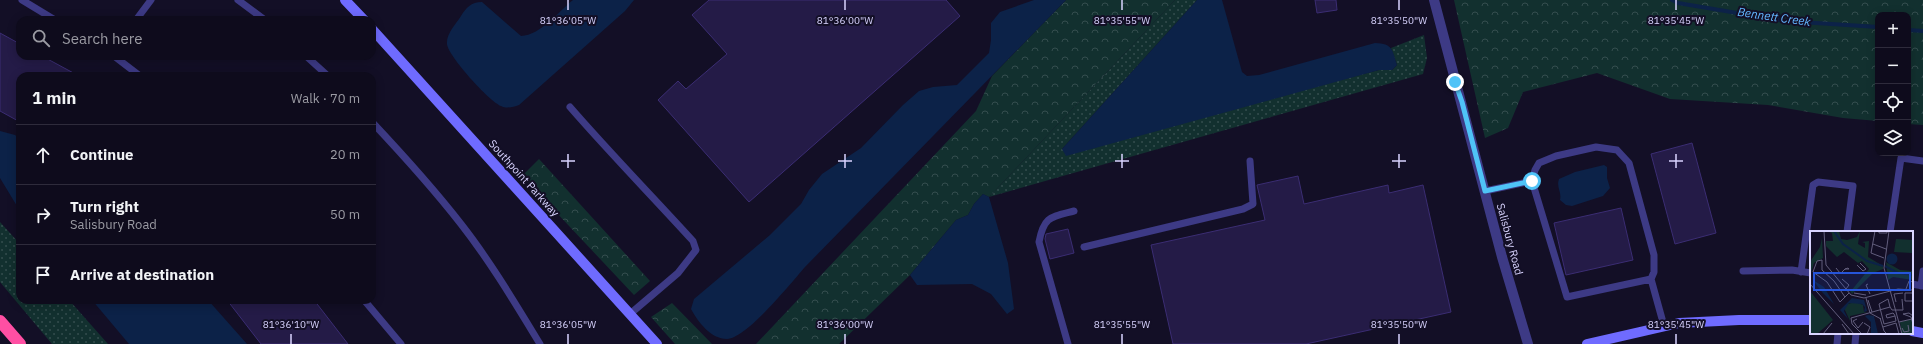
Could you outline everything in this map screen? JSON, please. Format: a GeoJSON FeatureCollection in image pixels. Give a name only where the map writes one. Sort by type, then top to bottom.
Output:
{"type":"FeatureCollection","features":[{"type":"Feature","properties":{"kind":"highway"},"geometry":{"type":"LineString","coordinates":[[0,321],[20,344]]}},
{"type":"Feature","properties":{"kind":"main road"},"geometry":{"type":"LineString","coordinates":[[345,0],[360,16]]}},
{"type":"Feature","properties":{"kind":"main road","name":"Southpoint Parkway"},"geometry":{"type":"LineString","coordinates":[[376,33],[657,344]]}},
{"type":"Feature","properties":{"kind":"main road"},"geometry":{"type":"LineString","coordinates":[[1587,344],[1679,323],[1739,320],[1810,320]]}},
{"type":"Feature","properties":{"kind":"main road"},"geometry":{"type":"LineString","coordinates":[[1913,331],[1923,333]]}},
{"type":"Feature","properties":{"kind":"street","name":"Salisbury Road"},"geometry":{"type":"LineString","coordinates":[[1434,0],[1455,82],[1479,163],[1485,191],[1528,344]]}},
{"type":"Feature","properties":{"kind":"lane"},"geometry":{"type":"LineString","coordinates":[[22,0],[48,16]]}},
{"type":"Feature","properties":{"kind":"lane"},"geometry":{"type":"LineString","coordinates":[[139,16],[151,0]]}},
{"type":"Feature","properties":{"kind":"lane"},"geometry":{"type":"LineString","coordinates":[[238,0],[260,16]]}},
{"type":"Feature","properties":{"kind":"lane"},"geometry":{"type":"LineString","coordinates":[[119,60],[135,72]]}},
{"type":"Feature","properties":{"kind":"lane"},"geometry":{"type":"LineString","coordinates":[[310,60],[324,72]]}},
{"type":"Feature","properties":{"kind":"lane"},"geometry":{"type":"LineString","coordinates":[[570,107],[606,148],[647,190],[693,241],[696,250],[678,273],[630,314]]}},
{"type":"Feature","properties":{"kind":"lane"},"geometry":{"type":"LineString","coordinates":[[376,126],[408,161],[461,224],[504,287],[540,344]]}},
{"type":"Feature","properties":{"kind":"lane"},"geometry":{"type":"LineString","coordinates":[[1651,279],[1567,297],[1532,181],[1539,163],[1556,156],[1596,147],[1617,150],[1629,163],[1654,255],[1654,272],[1651,279],[1664,326]]}},
{"type":"Feature","properties":{"kind":"lane"},"geometry":{"type":"LineString","coordinates":[[1890,231],[1901,158],[1923,161]]}},
{"type":"Feature","properties":{"kind":"lane"},"geometry":{"type":"LineString","coordinates":[[1084,247],[1244,209],[1253,204],[1250,161]]}},
{"type":"Feature","properties":{"kind":"lane"},"geometry":{"type":"LineString","coordinates":[[1485,191],[1532,181]]}},
{"type":"Feature","properties":{"kind":"lane"},"geometry":{"type":"LineString","coordinates":[[1801,272],[1812,185],[1818,182],[1853,186],[1847,231]]}},
{"type":"Feature","properties":{"kind":"lane"},"geometry":{"type":"LineString","coordinates":[[1068,344],[1039,242],[1042,227],[1050,217],[1074,211]]}},
{"type":"Feature","properties":{"kind":"lane"},"geometry":{"type":"LineString","coordinates":[[1743,271],[1810,273]]}},
{"type":"Feature","properties":{"kind":"lane"},"geometry":{"type":"LineString","coordinates":[[1922,286],[1923,271]]}},
{"type":"Feature","properties":{"kind":"lane"},"geometry":{"type":"LineString","coordinates":[[367,304],[400,344]]}},
{"type":"Feature","properties":{"kind":"lane"},"geometry":{"type":"LineString","coordinates":[[1837,344],[1838,334]]}},
{"type":"Feature","properties":{"kind":"lane"},"geometry":{"type":"LineString","coordinates":[[1855,344],[1856,334]]}},
{"type":"Feature","properties":{"kind":"green space"},"geometry":{"type":"Polygon","coordinates":[[[1066,0],[1175,0],[989,197],[983,194],[974,204],[968,215],[956,220],[910,275],[839,344],[756,344],[976,111],[992,76],[1066,0]]]}},
{"type":"Feature","properties":{"kind":"green space"},"geometry":{"type":"Polygon","coordinates":[[[1175,0],[1197,0],[1062,149],[1379,70],[1392,70],[1397,65],[1391,48],[1424,35],[1427,58],[1423,74],[989,197],[1175,0]]]}},
{"type":"Feature","properties":{"kind":"green space"},"geometry":{"type":"Polygon","coordinates":[[[1454,0],[1923,0],[1923,125],[1911,124],[1911,12],[1875,12],[1875,121],[1843,118],[1768,105],[1670,99],[1597,73],[1523,92],[1508,128],[1485,138],[1454,0]]]}},
{"type":"Feature","properties":{"kind":"green space"},"geometry":{"type":"Polygon","coordinates":[[[539,159],[650,281],[634,295],[522,176],[539,159]]]}},
{"type":"Feature","properties":{"kind":"green space"},"geometry":{"type":"Polygon","coordinates":[[[0,222],[16,240],[16,301],[0,282],[0,222]]]}},
{"type":"Feature","properties":{"kind":"green space"},"geometry":{"type":"Polygon","coordinates":[[[672,303],[712,344],[675,344],[651,317],[672,303]]]}},
{"type":"Feature","properties":{"kind":"green space"},"geometry":{"type":"Polygon","coordinates":[[[18,304],[73,304],[108,344],[52,344],[18,304]]]}},
{"type":"Feature","properties":{"kind":"water"},"geometry":{"type":"Polygon","coordinates":[[[573,0],[634,0],[625,11],[519,105],[506,107],[495,102],[461,68],[449,50],[447,40],[450,33],[465,10],[475,3],[482,2],[521,36],[535,32],[549,22],[573,0]]]}},
{"type":"Feature","properties":{"kind":"water"},"geometry":{"type":"Polygon","coordinates":[[[1034,0],[1066,0],[805,267],[757,320],[746,330],[727,339],[710,333],[697,319],[691,309],[694,299],[770,235],[801,204],[809,190],[822,174],[861,148],[903,105],[919,91],[933,87],[957,85],[989,53],[991,23],[1000,12],[1034,0]]]}},
{"type":"Feature","properties":{"kind":"water"},"geometry":{"type":"Polygon","coordinates":[[[1197,0],[1222,0],[1242,72],[1247,76],[1259,75],[1375,43],[1389,46],[1391,48],[1397,65],[1392,70],[1379,70],[1066,156],[1062,149],[1197,0]]]}},
{"type":"Feature","properties":{"kind":"water"},"geometry":{"type":"Polygon","coordinates":[[[0,131],[16,136],[16,204],[0,178],[0,131]]]}},
{"type":"Feature","properties":{"kind":"water"},"geometry":{"type":"Polygon","coordinates":[[[1604,165],[1607,167],[1607,178],[1610,188],[1603,196],[1572,206],[1566,205],[1560,200],[1558,185],[1559,179],[1575,172],[1604,165]]]}},
{"type":"Feature","properties":{"kind":"water"},"geometry":{"type":"Polygon","coordinates":[[[983,194],[989,197],[1008,263],[1014,309],[1007,314],[991,294],[972,284],[917,285],[910,275],[956,220],[968,215],[974,204],[983,194]]]}},
{"type":"Feature","properties":{"kind":"water"},"geometry":{"type":"Polygon","coordinates":[[[95,304],[212,304],[247,344],[129,344],[95,304]]]}},
{"type":"Feature","properties":{"kind":"building"},"geometry":{"type":"Polygon","coordinates":[[[709,0],[946,0],[960,16],[749,202],[658,100],[678,81],[686,89],[727,54],[692,15],[709,0]]]}},
{"type":"Feature","properties":{"kind":"building"},"geometry":{"type":"Polygon","coordinates":[[[1315,0],[1336,0],[1337,10],[1317,13],[1315,0]]]}},
{"type":"Feature","properties":{"kind":"building"},"geometry":{"type":"Polygon","coordinates":[[[0,33],[16,42],[16,60],[49,60],[72,72],[16,72],[16,120],[0,111],[0,33]]]}},
{"type":"Feature","properties":{"kind":"building"},"geometry":{"type":"Polygon","coordinates":[[[1692,143],[1716,233],[1675,244],[1651,154],[1692,143]]]}},
{"type":"Feature","properties":{"kind":"building"},"geometry":{"type":"Polygon","coordinates":[[[1298,176],[1304,204],[1388,185],[1389,193],[1423,185],[1451,312],[1306,344],[1173,344],[1151,245],[1265,220],[1257,185],[1298,176]]]}},
{"type":"Feature","properties":{"kind":"building"},"geometry":{"type":"Polygon","coordinates":[[[1621,208],[1633,260],[1566,275],[1554,223],[1621,208]]]}},
{"type":"Feature","properties":{"kind":"building"},"geometry":{"type":"Polygon","coordinates":[[[1068,229],[1074,253],[1050,259],[1045,239],[1046,234],[1068,229]]]}},
{"type":"Feature","properties":{"kind":"building"},"geometry":{"type":"Polygon","coordinates":[[[230,304],[317,304],[348,344],[261,344],[230,304]]]}},
{"type":"Feature","properties":{"kind":"waterway","name":"Bennett Creek"},"geometry":{"type":"LineString","coordinates":[[1672,0],[1678,3],[1785,21],[1875,27]]}},
{"type":"Feature","properties":{"kind":"waterway","name":"Bennett Creek"},"geometry":{"type":"LineString","coordinates":[[1911,30],[1923,31]]}},
{"type":"Feature","properties":{"kind":"route"},"geometry":{"type":"LineString","coordinates":[[1455,82],[1479,163],[1485,191],[1532,181]]}}]}
